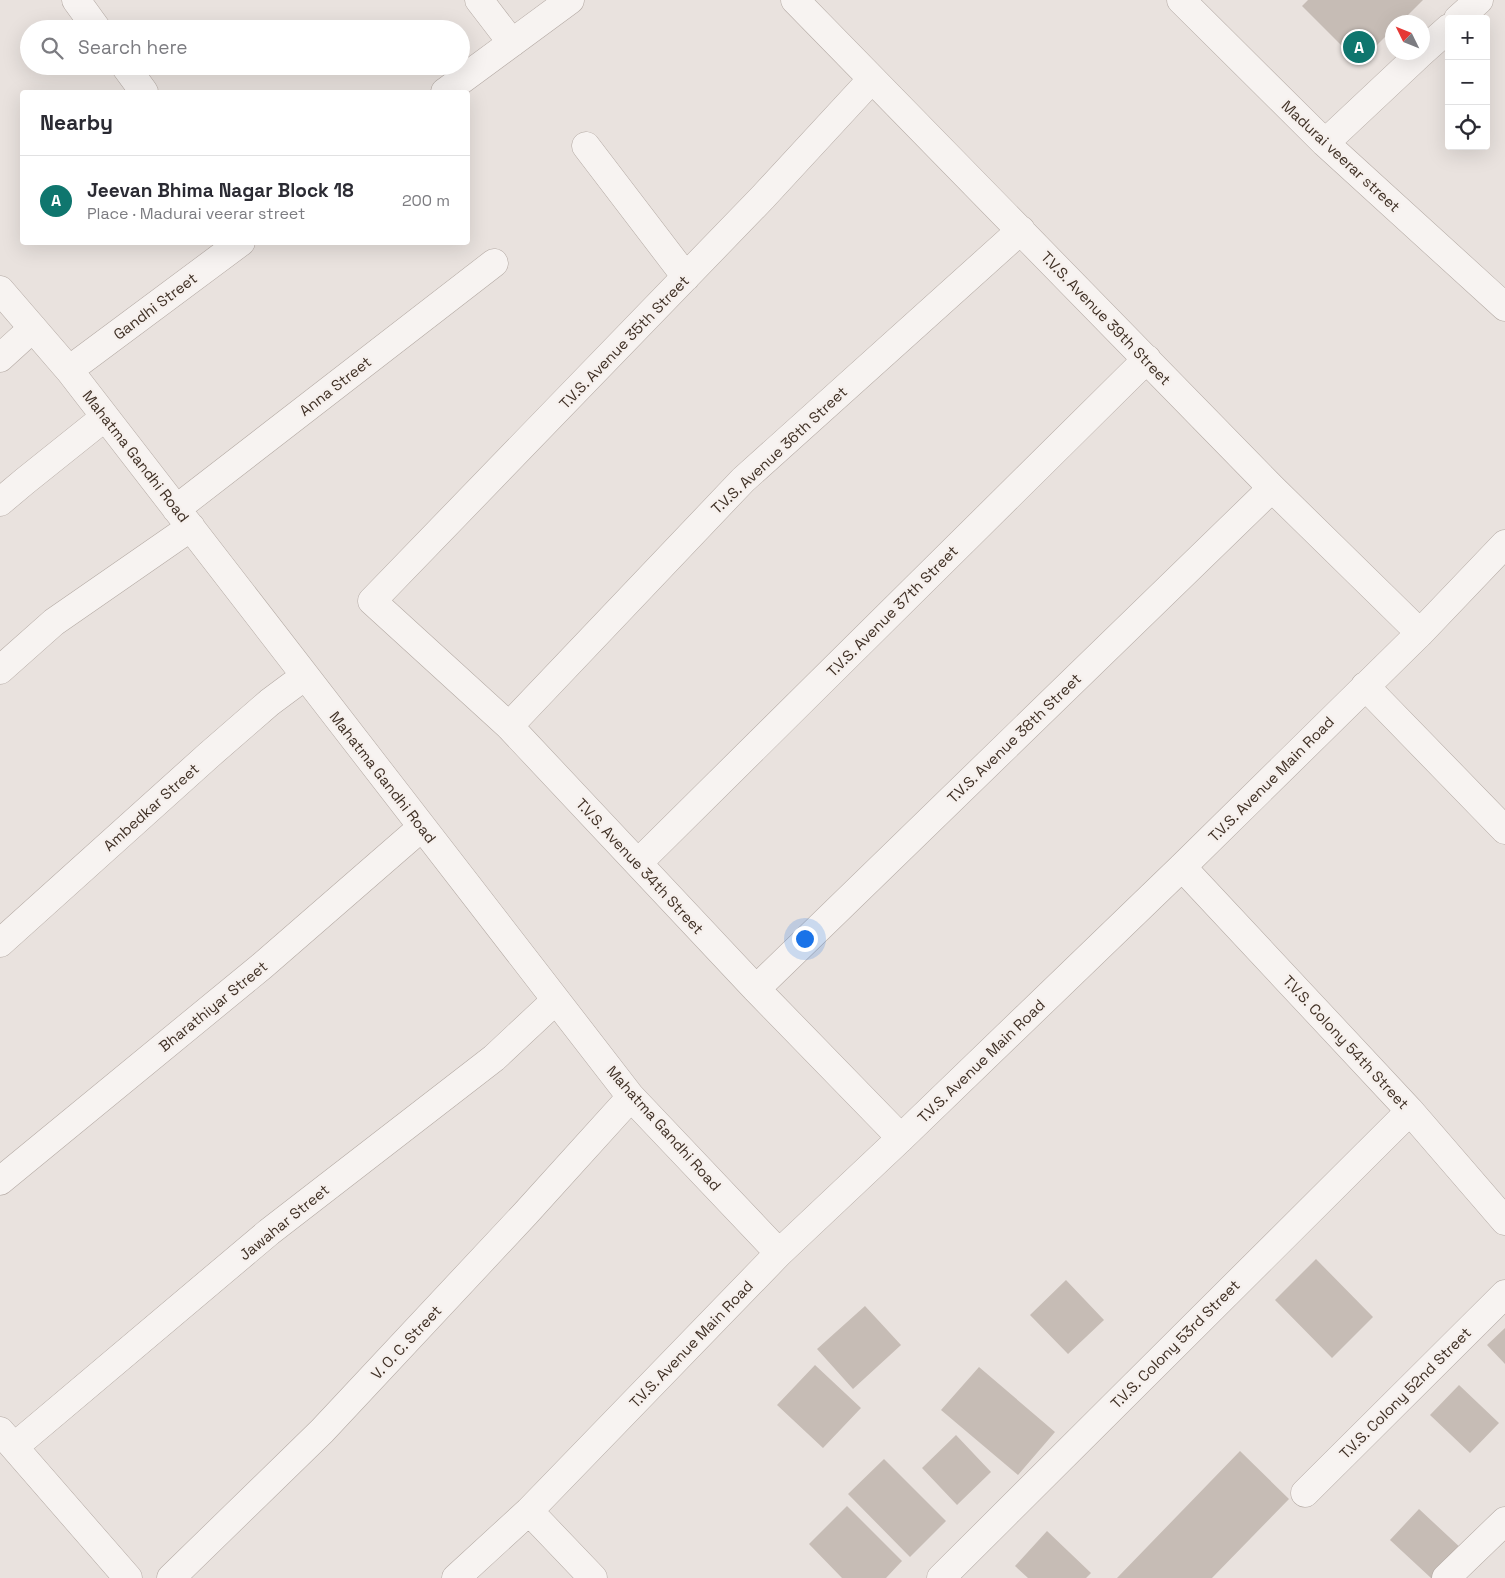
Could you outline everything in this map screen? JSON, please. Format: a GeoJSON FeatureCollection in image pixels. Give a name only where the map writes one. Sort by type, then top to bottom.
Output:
{"type":"FeatureCollection","features":[{"type":"Feature","properties":{"kind":"street"},"geometry":{"type":"LineString","coordinates":[[76,0],[90,20]]}},
{"type":"Feature","properties":{"kind":"street"},"geometry":{"type":"LineString","coordinates":[[480,0],[512,43]]}},
{"type":"Feature","properties":{"kind":"street"},"geometry":{"type":"LineString","coordinates":[[470,74],[570,0]]}},
{"type":"Feature","properties":{"kind":"street","name":"T.V.S. Avenue 39th Street"},"geometry":{"type":"LineString","coordinates":[[795,0],[1272,488],[1420,633]]}},
{"type":"Feature","properties":{"kind":"street","name":"Madurai veerar street"},"geometry":{"type":"LineString","coordinates":[[1181,0],[1325,143],[1505,307]]}},
{"type":"Feature","properties":{"kind":"street"},"geometry":{"type":"LineString","coordinates":[[1462,15],[1479,0]]}},
{"type":"Feature","properties":{"kind":"street"},"geometry":{"type":"LineString","coordinates":[[1430,45],[1445,32]]}},
{"type":"Feature","properties":{"kind":"street"},"geometry":{"type":"LineString","coordinates":[[1325,143],[1413,60]]}},
{"type":"Feature","properties":{"kind":"street"},"geometry":{"type":"LineString","coordinates":[[132,75],[143,90]]}},
{"type":"Feature","properties":{"kind":"street"},"geometry":{"type":"LineString","coordinates":[[448,90],[468,75]]}},
{"type":"Feature","properties":{"kind":"street","name":"T.V.S. Avenue 35th Street"},"geometry":{"type":"LineString","coordinates":[[372,601],[763,198],[872,79]]}},
{"type":"Feature","properties":{"kind":"street"},"geometry":{"type":"LineString","coordinates":[[586,146],[686,277]]}},
{"type":"Feature","properties":{"kind":"street","name":"T.V.S. Avenue 36th Street"},"geometry":{"type":"LineString","coordinates":[[509,726],[743,480],[1021,230]]}},
{"type":"Feature","properties":{"kind":"street","name":"Gandhi Street"},"geometry":{"type":"LineString","coordinates":[[69,370],[237,245]]}},
{"type":"Feature","properties":{"kind":"street","name":"Anna Street"},"geometry":{"type":"LineString","coordinates":[[0,670],[54,622],[184,518],[494,263]]}},
{"type":"Feature","properties":{"kind":"street","name":"Mahatma Gandhi Road"},"geometry":{"type":"LineString","coordinates":[[0,290],[69,370],[631,1097],[779,1253]]}},
{"type":"Feature","properties":{"kind":"street"},"geometry":{"type":"LineString","coordinates":[[0,358],[33,328]]}},
{"type":"Feature","properties":{"kind":"street","name":"T.V.S. Avenue 37th Street"},"geometry":{"type":"LineString","coordinates":[[638,863],[1147,359]]}},
{"type":"Feature","properties":{"kind":"street"},"geometry":{"type":"LineString","coordinates":[[0,502],[105,417]]}},
{"type":"Feature","properties":{"kind":"street","name":"T.V.S. Avenue 38th Street"},"geometry":{"type":"LineString","coordinates":[[756,989],[1272,488]]}},
{"type":"Feature","properties":{"kind":"street","name":"T.V.S. Avenue Main Road"},"geometry":{"type":"LineString","coordinates":[[456,1578],[529,1511],[779,1253],[1182,867],[1420,633],[1505,544]]}},
{"type":"Feature","properties":{"kind":"street","name":"T.V.S. Avenue 34th Street"},"geometry":{"type":"LineString","coordinates":[[372,601],[509,726],[756,989],[901,1138]]}},
{"type":"Feature","properties":{"kind":"street","name":"Ambedkar Street"},"geometry":{"type":"LineString","coordinates":[[0,943],[243,725],[305,676]]}},
{"type":"Feature","properties":{"kind":"street"},"geometry":{"type":"LineString","coordinates":[[1365,686],[1505,830]]}},
{"type":"Feature","properties":{"kind":"street","name":"Bharathiyar Street"},"geometry":{"type":"LineString","coordinates":[[0,1181],[262,966],[422,827]]}},
{"type":"Feature","properties":{"kind":"street","name":"T.V.S. Colony 54th Street"},"geometry":{"type":"LineString","coordinates":[[1182,867],[1410,1110],[1505,1220]]}},
{"type":"Feature","properties":{"kind":"street","name":"Jawahar Street"},"geometry":{"type":"LineString","coordinates":[[7,1439],[269,1232],[494,1058],[556,1000]]}},
{"type":"Feature","properties":{"kind":"street","name":"V. O. C. Street"},"geometry":{"type":"LineString","coordinates":[[171,1578],[322,1431],[526,1213],[631,1097]]}},
{"type":"Feature","properties":{"kind":"street","name":"T.V.S. Colony 53rd Street"},"geometry":{"type":"LineString","coordinates":[[941,1578],[1410,1110]]}},
{"type":"Feature","properties":{"kind":"street","name":"T.V.S. Colony 52nd Street"},"geometry":{"type":"LineString","coordinates":[[1305,1493],[1505,1294]]}},
{"type":"Feature","properties":{"kind":"street"},"geometry":{"type":"LineString","coordinates":[[7,1439],[128,1578]]}},
{"type":"Feature","properties":{"kind":"street"},"geometry":{"type":"LineString","coordinates":[[529,1511],[593,1578]]}},
{"type":"Feature","properties":{"kind":"street"},"geometry":{"type":"LineString","coordinates":[[1446,1578],[1505,1521]]}},
{"type":"Feature","properties":{"kind":"building"},"geometry":{"type":"Polygon","coordinates":[[[1308,0],[1423,0],[1408,15],[1385,15],[1385,37],[1359,63],[1302,6],[1308,0]]]}},
{"type":"Feature","properties":{"kind":"building"},"geometry":{"type":"Polygon","coordinates":[[[1316,1259],[1373,1317],[1332,1358],[1275,1300],[1316,1259]]]}},
{"type":"Feature","properties":{"kind":"building"},"geometry":{"type":"Polygon","coordinates":[[[1066,1280],[1104,1320],[1068,1354],[1030,1315],[1066,1280]]]}},
{"type":"Feature","properties":{"kind":"building"},"geometry":{"type":"Polygon","coordinates":[[[865,1306],[901,1345],[853,1389],[817,1349],[865,1306]]]}},
{"type":"Feature","properties":{"kind":"building"},"geometry":{"type":"Polygon","coordinates":[[[1505,1328],[1505,1364],[1487,1345],[1505,1328]]]}},
{"type":"Feature","properties":{"kind":"building"},"geometry":{"type":"Polygon","coordinates":[[[815,1365],[861,1408],[823,1448],[777,1405],[815,1365]]]}},
{"type":"Feature","properties":{"kind":"building"},"geometry":{"type":"Polygon","coordinates":[[[979,1367],[1055,1432],[1018,1475],[941,1410],[979,1367]]]}},
{"type":"Feature","properties":{"kind":"building"},"geometry":{"type":"Polygon","coordinates":[[[1459,1385],[1499,1423],[1470,1453],[1430,1415],[1459,1385]]]}},
{"type":"Feature","properties":{"kind":"building"},"geometry":{"type":"Polygon","coordinates":[[[956,1435],[991,1472],[957,1505],[922,1468],[956,1435]]]}},
{"type":"Feature","properties":{"kind":"building"},"geometry":{"type":"Polygon","coordinates":[[[1240,1451],[1289,1499],[1212,1578],[1117,1578],[1240,1451]]]}},
{"type":"Feature","properties":{"kind":"building"},"geometry":{"type":"Polygon","coordinates":[[[884,1459],[946,1521],[910,1557],[848,1494],[884,1459]]]}},
{"type":"Feature","properties":{"kind":"building"},"geometry":{"type":"Polygon","coordinates":[[[847,1506],[902,1561],[886,1578],[842,1578],[809,1544],[847,1506]]]}},
{"type":"Feature","properties":{"kind":"building"},"geometry":{"type":"Polygon","coordinates":[[[1419,1509],[1463,1550],[1437,1578],[1431,1578],[1390,1540],[1419,1509]]]}},
{"type":"Feature","properties":{"kind":"building"},"geometry":{"type":"Polygon","coordinates":[[[1047,1531],[1091,1573],[1086,1578],[1028,1578],[1015,1566],[1047,1531]]]}},
{"type":"Feature","properties":{"kind":"place","name":"Jeevan Bhima Nagar Block 18"},"geometry":{"type":"Point","coordinates":[1359,47]}}]}
